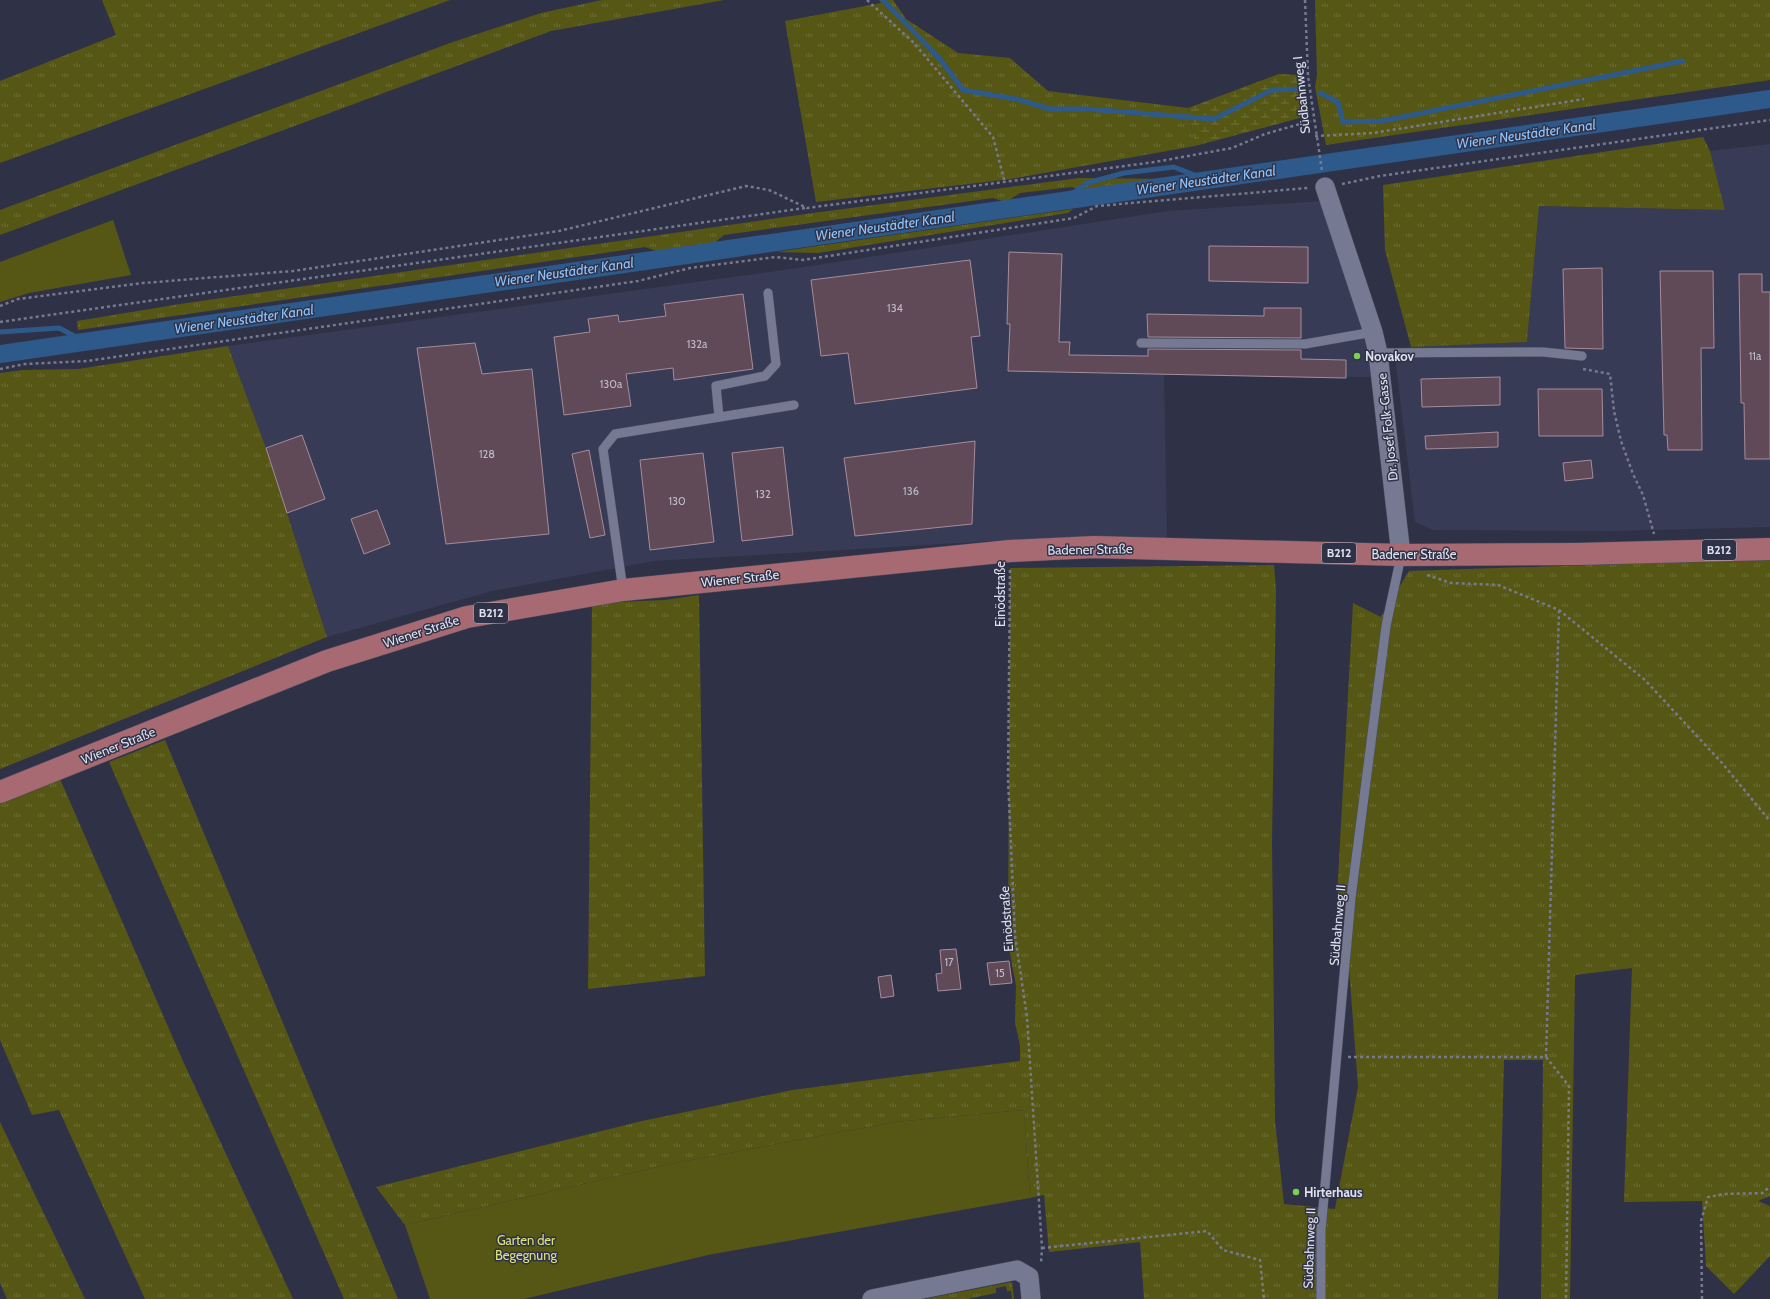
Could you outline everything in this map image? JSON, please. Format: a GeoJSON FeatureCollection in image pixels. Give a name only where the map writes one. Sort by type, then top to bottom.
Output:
{"type":"FeatureCollection","features":[{"type":"Feature","properties":{"kind":"main road","name":"Badener Straße"},"geometry":{"type":"LineString","coordinates":[[1010,551],[1094,547],[1401,555],[1770,549]]}},
{"type":"Feature","properties":{"kind":"main road","name":"Wiener Straße"},"geometry":{"type":"LineString","coordinates":[[0,792],[327,661],[467,617],[623,590],[1010,551]]}},
{"type":"Feature","properties":{"kind":"street","name":"Dr. Josef Folk-Gasse"},"geometry":{"type":"LineString","coordinates":[[1325,187],[1373,332],[1378,353],[1401,555]]}},
{"type":"Feature","properties":{"kind":"street"},"geometry":{"type":"LineString","coordinates":[[872,1299],[1017,1270],[1029,1276],[1031,1299]]}},
{"type":"Feature","properties":{"kind":"lane"},"geometry":{"type":"LineString","coordinates":[[719,417],[716,386],[765,376],[776,364],[768,293]]}},
{"type":"Feature","properties":{"kind":"lane"},"geometry":{"type":"LineString","coordinates":[[1141,343],[1305,344],[1373,332]]}},
{"type":"Feature","properties":{"kind":"lane"},"geometry":{"type":"LineString","coordinates":[[1378,353],[1543,352],[1582,356]]}},
{"type":"Feature","properties":{"kind":"lane"},"geometry":{"type":"LineString","coordinates":[[623,590],[603,449],[615,434],[794,405]]}},
{"type":"Feature","properties":{"kind":"lane","name":"Südbahnweg II"},"geometry":{"type":"LineString","coordinates":[[1321,1299],[1321,1230],[1356,859],[1386,626],[1401,555]]}},
{"type":"Feature","properties":{"kind":"path"},"geometry":{"type":"LineString","coordinates":[[867,0],[914,43],[993,137],[1004,183]]}},
{"type":"Feature","properties":{"kind":"path","name":"Südbahnweg I"},"geometry":{"type":"LineString","coordinates":[[1305,0],[1308,76],[1317,146],[1325,187]]}},
{"type":"Feature","properties":{"kind":"path"},"geometry":{"type":"LineString","coordinates":[[1316,136],[1373,133],[1584,99]]}},
{"type":"Feature","properties":{"kind":"path"},"geometry":{"type":"LineString","coordinates":[[0,322],[807,208],[1154,162],[1232,148],[1265,134],[1314,120]]}},
{"type":"Feature","properties":{"kind":"path"},"geometry":{"type":"LineString","coordinates":[[0,370],[25,364],[87,361],[638,281],[698,267],[776,256],[804,260],[1074,218],[1097,206],[1325,187],[1380,176],[1770,120]]}},
{"type":"Feature","properties":{"kind":"path"},"geometry":{"type":"LineString","coordinates":[[0,306],[18,299],[143,283],[294,271],[559,231],[746,186],[769,190],[807,208]]}},
{"type":"Feature","properties":{"kind":"path"},"geometry":{"type":"LineString","coordinates":[[1582,356],[1583,370],[1610,374],[1614,411],[1621,441],[1632,474],[1643,495],[1658,552]]}},
{"type":"Feature","properties":{"kind":"path","name":"Einödstraße"},"geometry":{"type":"LineString","coordinates":[[1010,551],[1008,779],[1015,935],[1027,1017],[1042,1248],[1041,1270],[1029,1276]]}},
{"type":"Feature","properties":{"kind":"path"},"geometry":{"type":"LineString","coordinates":[[1426,575],[1451,583],[1498,585],[1559,610],[1645,680],[1722,763],[1770,821]]}},
{"type":"Feature","properties":{"kind":"path"},"geometry":{"type":"LineString","coordinates":[[1559,610],[1546,1056],[1569,1086],[1566,1299]]}},
{"type":"Feature","properties":{"kind":"path"},"geometry":{"type":"LineString","coordinates":[[1338,1057],[1546,1056]]}},
{"type":"Feature","properties":{"kind":"path"},"geometry":{"type":"LineString","coordinates":[[1702,1299],[1700,1221],[1708,1197],[1725,1194],[1763,1193],[1770,1186]]}},
{"type":"Feature","properties":{"kind":"path"},"geometry":{"type":"LineString","coordinates":[[1042,1248],[1208,1231],[1224,1250],[1260,1260],[1264,1299]]}},
{"type":"Feature","properties":{"kind":"shaded area"},"geometry":{"type":"Polygon","coordinates":[[[1770,144],[1770,527],[1615,531],[1433,530],[1415,522],[1394,349],[1527,342],[1539,206],[1725,210],[1710,151],[1770,144]]]}},
{"type":"Feature","properties":{"kind":"shaded area"},"geometry":{"type":"Polygon","coordinates":[[[1323,201],[1370,343],[1375,377],[1164,375],[1167,540],[993,541],[654,561],[492,591],[327,637],[266,448],[228,346],[791,269],[1168,211],[1323,201]]]}},
{"type":"Feature","properties":{"kind":"green space"},"geometry":{"type":"Polygon","coordinates":[[[102,0],[450,0],[0,163],[0,81],[116,35],[102,0]]]}},
{"type":"Feature","properties":{"kind":"green space"},"geometry":{"type":"Polygon","coordinates":[[[602,0],[724,0],[551,31],[0,235],[0,210],[450,43],[541,13],[602,0]]]}},
{"type":"Feature","properties":{"kind":"green space"},"geometry":{"type":"Polygon","coordinates":[[[879,0],[893,0],[906,19],[958,53],[1010,58],[1048,91],[1188,108],[1195,146],[1011,179],[816,202],[785,21],[881,3],[879,0]]]}},
{"type":"Feature","properties":{"kind":"green space"},"geometry":{"type":"Polygon","coordinates":[[[1315,0],[1770,0],[1770,80],[1326,145],[1315,87],[1317,75],[1315,0]]]}},
{"type":"Feature","properties":{"kind":"green space"},"geometry":{"type":"Polygon","coordinates":[[[1279,74],[1300,75],[1307,116],[1195,146],[1188,108],[1279,74]]]}},
{"type":"Feature","properties":{"kind":"green space"},"geometry":{"type":"Polygon","coordinates":[[[1703,137],[1710,151],[1725,210],[1539,206],[1527,342],[1411,347],[1385,250],[1383,185],[1703,137]]]}},
{"type":"Feature","properties":{"kind":"green space"},"geometry":{"type":"Polygon","coordinates":[[[1079,178],[1173,179],[1091,192],[1071,187],[1020,193],[1006,202],[993,198],[724,235],[708,248],[665,254],[645,247],[78,330],[77,321],[180,304],[813,213],[1079,178]]]}},
{"type":"Feature","properties":{"kind":"green space"},"geometry":{"type":"Polygon","coordinates":[[[1073,209],[1068,213],[818,253],[776,252],[1073,209]]]}},
{"type":"Feature","properties":{"kind":"green space"},"geometry":{"type":"Polygon","coordinates":[[[113,220],[131,275],[29,293],[0,302],[0,262],[113,220]]]}},
{"type":"Feature","properties":{"kind":"green space"},"geometry":{"type":"Polygon","coordinates":[[[228,346],[266,448],[327,637],[0,769],[0,373],[23,370],[78,369],[228,346]]]}},
{"type":"Feature","properties":{"kind":"green space"},"geometry":{"type":"Polygon","coordinates":[[[1770,559],[1770,1196],[1758,1201],[1770,1206],[1770,1256],[1734,1294],[1706,1266],[1702,1201],[1624,1202],[1632,968],[1575,975],[1570,1299],[1541,1299],[1543,1060],[1504,1060],[1498,1299],[1144,1299],[1140,1242],[1049,1252],[1044,1195],[1030,1198],[1024,1110],[895,1122],[670,1164],[405,1225],[376,1187],[642,1121],[792,1090],[1020,1061],[1020,1046],[1015,1022],[1016,986],[1008,942],[1010,568],[1274,565],[1276,590],[1272,842],[1275,1121],[1284,1204],[1335,1209],[1358,1087],[1344,901],[1337,898],[1353,603],[1381,617],[1409,571],[1770,559]]]}},
{"type":"Feature","properties":{"kind":"green space"},"geometry":{"type":"Polygon","coordinates":[[[699,595],[705,976],[588,989],[592,603],[665,600],[699,595]]]}},
{"type":"Feature","properties":{"kind":"green space"},"geometry":{"type":"Polygon","coordinates":[[[165,740],[398,1299],[344,1299],[109,762],[165,740]]]}},
{"type":"Feature","properties":{"kind":"green space"},"geometry":{"type":"Polygon","coordinates":[[[60,779],[183,1061],[293,1299],[145,1299],[59,1110],[32,1115],[0,1040],[0,803],[60,779]]]}},
{"type":"Feature","properties":{"kind":"green space","name":"Garten der Begegnung"},"geometry":{"type":"Polygon","coordinates":[[[1024,1110],[1030,1198],[708,1255],[524,1299],[430,1299],[405,1225],[670,1164],[895,1122],[1024,1110]]]}},
{"type":"Feature","properties":{"kind":"green space"},"geometry":{"type":"Polygon","coordinates":[[[0,1122],[85,1299],[7,1299],[0,1283],[0,1122]]]}},
{"type":"Feature","properties":{"kind":"green space"},"geometry":{"type":"Polygon","coordinates":[[[1012,1282],[1014,1299],[1012,1299],[1011,1291],[1007,1291],[1006,1286],[996,1288],[996,1293],[967,1299],[924,1299],[1012,1282]]]}},
{"type":"Feature","properties":{"kind":"building"},"geometry":{"type":"Polygon","coordinates":[[[1209,246],[1308,247],[1308,283],[1209,281],[1209,246]]]}},
{"type":"Feature","properties":{"kind":"building"},"geometry":{"type":"Polygon","coordinates":[[[1009,252],[1062,254],[1059,342],[1070,342],[1069,355],[1148,356],[1148,349],[1301,350],[1301,359],[1346,360],[1346,378],[1008,371],[1010,324],[1007,324],[1009,252]]]}},
{"type":"Feature","properties":{"kind":"building"},"geometry":{"type":"Polygon","coordinates":[[[970,260],[980,336],[971,337],[977,388],[855,404],[848,353],[821,356],[811,280],[970,260]]]}},
{"type":"Feature","properties":{"kind":"building"},"geometry":{"type":"Polygon","coordinates":[[[1602,268],[1603,349],[1565,348],[1563,269],[1602,268]]]}},
{"type":"Feature","properties":{"kind":"building"},"geometry":{"type":"Polygon","coordinates":[[[1660,271],[1713,271],[1714,348],[1701,348],[1702,450],[1668,450],[1667,435],[1664,435],[1660,271]]]}},
{"type":"Feature","properties":{"kind":"building"},"geometry":{"type":"Polygon","coordinates":[[[1739,274],[1762,274],[1762,292],[1770,292],[1770,459],[1745,459],[1744,403],[1741,403],[1739,274]]]}},
{"type":"Feature","properties":{"kind":"building"},"geometry":{"type":"Polygon","coordinates":[[[743,294],[753,369],[674,380],[673,368],[626,374],[631,406],[564,415],[554,337],[590,332],[588,319],[618,315],[619,322],[666,316],[664,304],[743,294]]]}},
{"type":"Feature","properties":{"kind":"building"},"geometry":{"type":"Polygon","coordinates":[[[1264,308],[1301,308],[1301,338],[1148,337],[1147,314],[1264,316],[1264,308]]]}},
{"type":"Feature","properties":{"kind":"building"},"geometry":{"type":"Polygon","coordinates":[[[475,343],[482,374],[532,369],[549,534],[446,544],[417,348],[475,343]]]}},
{"type":"Feature","properties":{"kind":"building"},"geometry":{"type":"Polygon","coordinates":[[[1500,377],[1500,405],[1422,407],[1421,379],[1500,377]]]}},
{"type":"Feature","properties":{"kind":"building"},"geometry":{"type":"Polygon","coordinates":[[[1538,389],[1602,389],[1603,436],[1539,436],[1538,389]]]}},
{"type":"Feature","properties":{"kind":"building"},"geometry":{"type":"Polygon","coordinates":[[[1498,432],[1498,447],[1426,449],[1425,436],[1498,432]]]}},
{"type":"Feature","properties":{"kind":"building"},"geometry":{"type":"Polygon","coordinates":[[[302,435],[325,499],[287,513],[266,448],[302,435]]]}},
{"type":"Feature","properties":{"kind":"building"},"geometry":{"type":"Polygon","coordinates":[[[975,441],[972,524],[855,536],[844,458],[975,441]]]}},
{"type":"Feature","properties":{"kind":"building"},"geometry":{"type":"Polygon","coordinates":[[[783,447],[793,535],[742,541],[732,453],[783,447]]]}},
{"type":"Feature","properties":{"kind":"building"},"geometry":{"type":"Polygon","coordinates":[[[589,450],[605,535],[590,538],[572,454],[589,450]]]}},
{"type":"Feature","properties":{"kind":"building"},"geometry":{"type":"Polygon","coordinates":[[[703,453],[714,542],[650,550],[640,460],[703,453]]]}},
{"type":"Feature","properties":{"kind":"building"},"geometry":{"type":"Polygon","coordinates":[[[1591,460],[1593,478],[1565,481],[1563,463],[1591,460]]]}},
{"type":"Feature","properties":{"kind":"building"},"geometry":{"type":"Polygon","coordinates":[[[377,510],[390,544],[364,554],[351,519],[377,510]]]}},
{"type":"Feature","properties":{"kind":"building"},"geometry":{"type":"Polygon","coordinates":[[[956,949],[961,989],[938,991],[936,974],[942,973],[940,950],[956,949]]]}},
{"type":"Feature","properties":{"kind":"building"},"geometry":{"type":"Polygon","coordinates":[[[1009,961],[1012,983],[990,985],[987,963],[1009,961]]]}},
{"type":"Feature","properties":{"kind":"building"},"geometry":{"type":"Polygon","coordinates":[[[891,975],[894,996],[881,998],[878,977],[891,975]]]}},
{"type":"Feature","properties":{"kind":"waterway"},"geometry":{"type":"LineString","coordinates":[[883,0],[940,59],[963,90],[1016,99],[1050,109],[1087,109],[1214,119],[1272,90],[1301,89]]}},
{"type":"Feature","properties":{"kind":"waterway"},"geometry":{"type":"LineString","coordinates":[[1320,93],[1338,102],[1343,122],[1382,121],[1683,61]]}},
{"type":"Feature","properties":{"kind":"waterway","name":"Wiener Neustädter Kanal"},"geometry":{"type":"LineString","coordinates":[[0,354],[1770,99]]}},
{"type":"Feature","properties":{"kind":"waterway"},"geometry":{"type":"LineString","coordinates":[[1062,201],[1087,183],[1124,173],[1174,167],[1207,180]]}},
{"type":"Feature","properties":{"kind":"waterway"},"geometry":{"type":"LineString","coordinates":[[0,332],[59,328],[84,341]]}},
{"type":"Feature","properties":{"kind":"place","name":"Novakov"},"geometry":{"type":"Point","coordinates":[1357,356]}},
{"type":"Feature","properties":{"kind":"place","name":"Hirterhaus"},"geometry":{"type":"Point","coordinates":[1296,1192]}}]}
